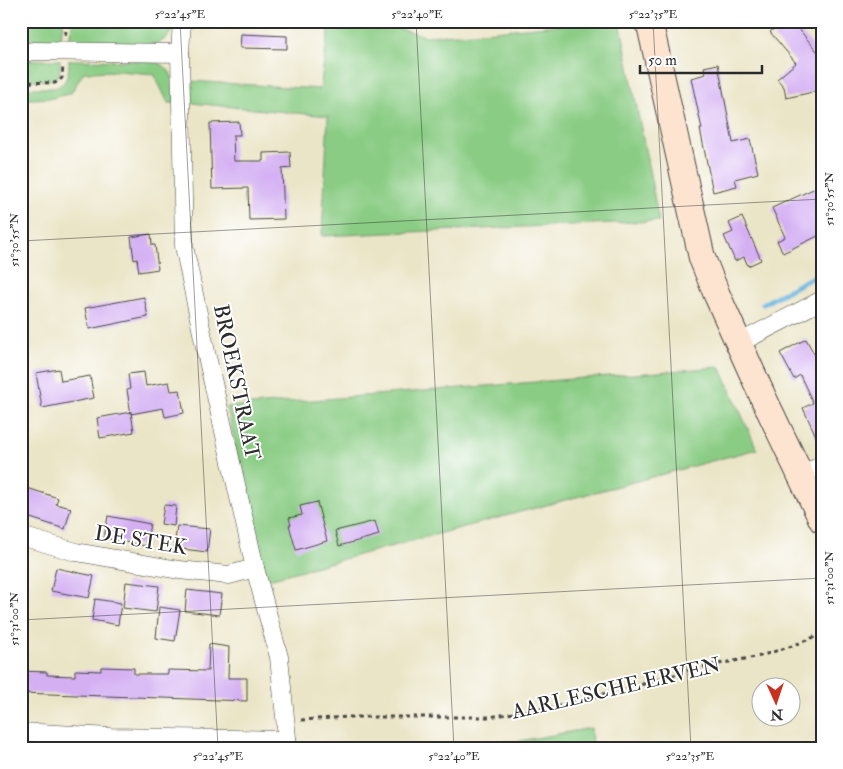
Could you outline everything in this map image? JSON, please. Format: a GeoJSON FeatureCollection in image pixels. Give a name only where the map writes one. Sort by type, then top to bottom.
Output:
{"type":"FeatureCollection","features":[{"type":"Feature","properties":{"kind":"street","name":"BROEKSTRAAT"},"geometry":{"type":"LineString","coordinates":[[182,21],[180,53],[184,246],[255,568],[279,656],[288,744]]}},
{"type":"Feature","properties":{"kind":"street"},"geometry":{"type":"LineString","coordinates":[[646,21],[650,25],[702,258],[763,397],[811,470],[822,520]]}},
{"type":"Feature","properties":{"kind":"street"},"geometry":{"type":"LineString","coordinates":[[21,53],[64,51],[180,53]]}},
{"type":"Feature","properties":{"kind":"street"},"geometry":{"type":"LineString","coordinates":[[739,342],[822,300]]}},
{"type":"Feature","properties":{"kind":"street","name":"DE STEK"},"geometry":{"type":"LineString","coordinates":[[21,536],[76,552],[179,570],[229,575],[255,568]]}},
{"type":"Feature","properties":{"kind":"street"},"geometry":{"type":"LineString","coordinates":[[21,732],[288,744]]}},
{"type":"Feature","properties":{"kind":"path"},"geometry":{"type":"LineString","coordinates":[[21,82],[56,83],[62,78],[64,51]]}},
{"type":"Feature","properties":{"kind":"path","name":"AARLESCHE ERVEN"},"geometry":{"type":"LineString","coordinates":[[286,722],[348,717],[489,717],[556,706],[655,681],[693,669],[760,656],[822,634]]}},
{"type":"Feature","properties":{"kind":"green space"},"geometry":{"type":"Polygon","coordinates":[[[21,21],[64,21],[61,43],[21,45],[21,21]]]}},
{"type":"Feature","properties":{"kind":"green space"},"geometry":{"type":"Polygon","coordinates":[[[73,21],[176,21],[169,36],[156,44],[69,44],[73,21]]]}},
{"type":"Feature","properties":{"kind":"green space"},"geometry":{"type":"Polygon","coordinates":[[[330,21],[373,21],[425,36],[620,21],[659,221],[322,236],[328,116],[191,103],[190,81],[320,89],[330,21]]]}},
{"type":"Feature","properties":{"kind":"green space"},"geometry":{"type":"Polygon","coordinates":[[[60,60],[59,74],[51,80],[21,79],[21,61],[60,60]]]}},
{"type":"Feature","properties":{"kind":"green space"},"geometry":{"type":"Polygon","coordinates":[[[69,60],[152,61],[160,64],[170,72],[174,82],[175,103],[168,103],[154,74],[118,71],[84,72],[71,93],[53,98],[29,99],[21,102],[21,88],[54,88],[62,84],[68,74],[69,60]]]}},
{"type":"Feature","properties":{"kind":"green space"},"geometry":{"type":"Polygon","coordinates":[[[720,367],[757,449],[265,580],[227,407],[720,367]]]}},
{"type":"Feature","properties":{"kind":"green space"},"geometry":{"type":"Polygon","coordinates":[[[591,728],[592,748],[477,748],[477,742],[520,741],[591,728]]]}},
{"type":"Feature","properties":{"kind":"building"},"geometry":{"type":"Polygon","coordinates":[[[784,21],[792,21],[822,57],[822,90],[786,98],[784,87],[777,79],[796,63],[770,32],[784,21]]]}},
{"type":"Feature","properties":{"kind":"building"},"geometry":{"type":"Polygon","coordinates":[[[241,34],[287,36],[287,49],[240,48],[241,34]]]}},
{"type":"Feature","properties":{"kind":"building"},"geometry":{"type":"Polygon","coordinates":[[[718,64],[733,143],[750,139],[758,173],[735,179],[737,186],[713,192],[691,78],[706,74],[704,67],[718,64]]]}},
{"type":"Feature","properties":{"kind":"building"},"geometry":{"type":"Polygon","coordinates":[[[239,122],[240,135],[233,135],[234,161],[263,161],[263,153],[290,152],[291,168],[282,169],[284,219],[249,220],[248,188],[212,189],[210,123],[239,122]]]}},
{"type":"Feature","properties":{"kind":"building"},"geometry":{"type":"Polygon","coordinates":[[[822,185],[822,234],[783,253],[777,241],[785,237],[772,208],[822,185]]]}},
{"type":"Feature","properties":{"kind":"building"},"geometry":{"type":"Polygon","coordinates":[[[742,217],[761,260],[748,266],[744,257],[735,261],[724,236],[733,232],[729,223],[742,217]]]}},
{"type":"Feature","properties":{"kind":"building"},"geometry":{"type":"Polygon","coordinates":[[[151,234],[152,245],[155,245],[158,269],[139,272],[137,259],[134,260],[131,237],[151,234]]]}},
{"type":"Feature","properties":{"kind":"building"},"geometry":{"type":"Polygon","coordinates":[[[144,297],[148,317],[89,329],[85,308],[144,297]]]}},
{"type":"Feature","properties":{"kind":"building"},"geometry":{"type":"Polygon","coordinates":[[[806,339],[822,368],[822,449],[803,408],[813,403],[800,375],[794,379],[780,353],[806,339]]]}},
{"type":"Feature","properties":{"kind":"building"},"geometry":{"type":"Polygon","coordinates":[[[59,369],[61,381],[90,376],[94,398],[42,408],[36,373],[59,369]]]}},
{"type":"Feature","properties":{"kind":"building"},"geometry":{"type":"Polygon","coordinates":[[[144,372],[146,386],[169,382],[171,391],[180,390],[184,413],[165,417],[163,408],[131,414],[127,390],[130,389],[128,374],[144,372]]]}},
{"type":"Feature","properties":{"kind":"building"},"geometry":{"type":"Polygon","coordinates":[[[131,412],[134,432],[100,438],[97,418],[131,412]]]}},
{"type":"Feature","properties":{"kind":"building"},"geometry":{"type":"Polygon","coordinates":[[[21,486],[58,498],[56,504],[71,508],[65,529],[21,515],[21,486]]]}},
{"type":"Feature","properties":{"kind":"building"},"geometry":{"type":"Polygon","coordinates":[[[317,502],[327,541],[296,550],[289,518],[302,515],[300,506],[317,502]]]}},
{"type":"Feature","properties":{"kind":"building"},"geometry":{"type":"Polygon","coordinates":[[[164,505],[176,506],[174,526],[161,524],[164,505]]]}},
{"type":"Feature","properties":{"kind":"building"},"geometry":{"type":"Polygon","coordinates":[[[108,516],[150,524],[146,546],[104,538],[108,516]]]}},
{"type":"Feature","properties":{"kind":"building"},"geometry":{"type":"Polygon","coordinates":[[[375,521],[379,535],[339,546],[335,531],[375,521]]]}},
{"type":"Feature","properties":{"kind":"building"},"geometry":{"type":"Polygon","coordinates":[[[177,526],[210,529],[207,552],[174,548],[177,526]]]}},
{"type":"Feature","properties":{"kind":"building"},"geometry":{"type":"Polygon","coordinates":[[[56,568],[94,576],[89,598],[51,591],[56,568]]]}},
{"type":"Feature","properties":{"kind":"building"},"geometry":{"type":"Polygon","coordinates":[[[126,582],[159,586],[156,612],[123,608],[126,582]]]}},
{"type":"Feature","properties":{"kind":"building"},"geometry":{"type":"Polygon","coordinates":[[[187,590],[222,594],[219,615],[185,611],[187,590]]]}},
{"type":"Feature","properties":{"kind":"building"},"geometry":{"type":"Polygon","coordinates":[[[95,599],[121,603],[118,625],[92,620],[95,599]]]}},
{"type":"Feature","properties":{"kind":"building"},"geometry":{"type":"Polygon","coordinates":[[[159,607],[180,610],[175,641],[156,638],[159,607]]]}},
{"type":"Feature","properties":{"kind":"building"},"geometry":{"type":"Polygon","coordinates":[[[209,644],[229,647],[228,678],[247,678],[247,701],[21,693],[21,671],[47,672],[47,675],[75,676],[75,670],[101,671],[101,667],[134,668],[134,674],[168,674],[168,670],[208,671],[209,644]]]}},
{"type":"Feature","properties":{"kind":"waterway"},"geometry":{"type":"LineString","coordinates":[[763,304],[822,272]]}}]}
